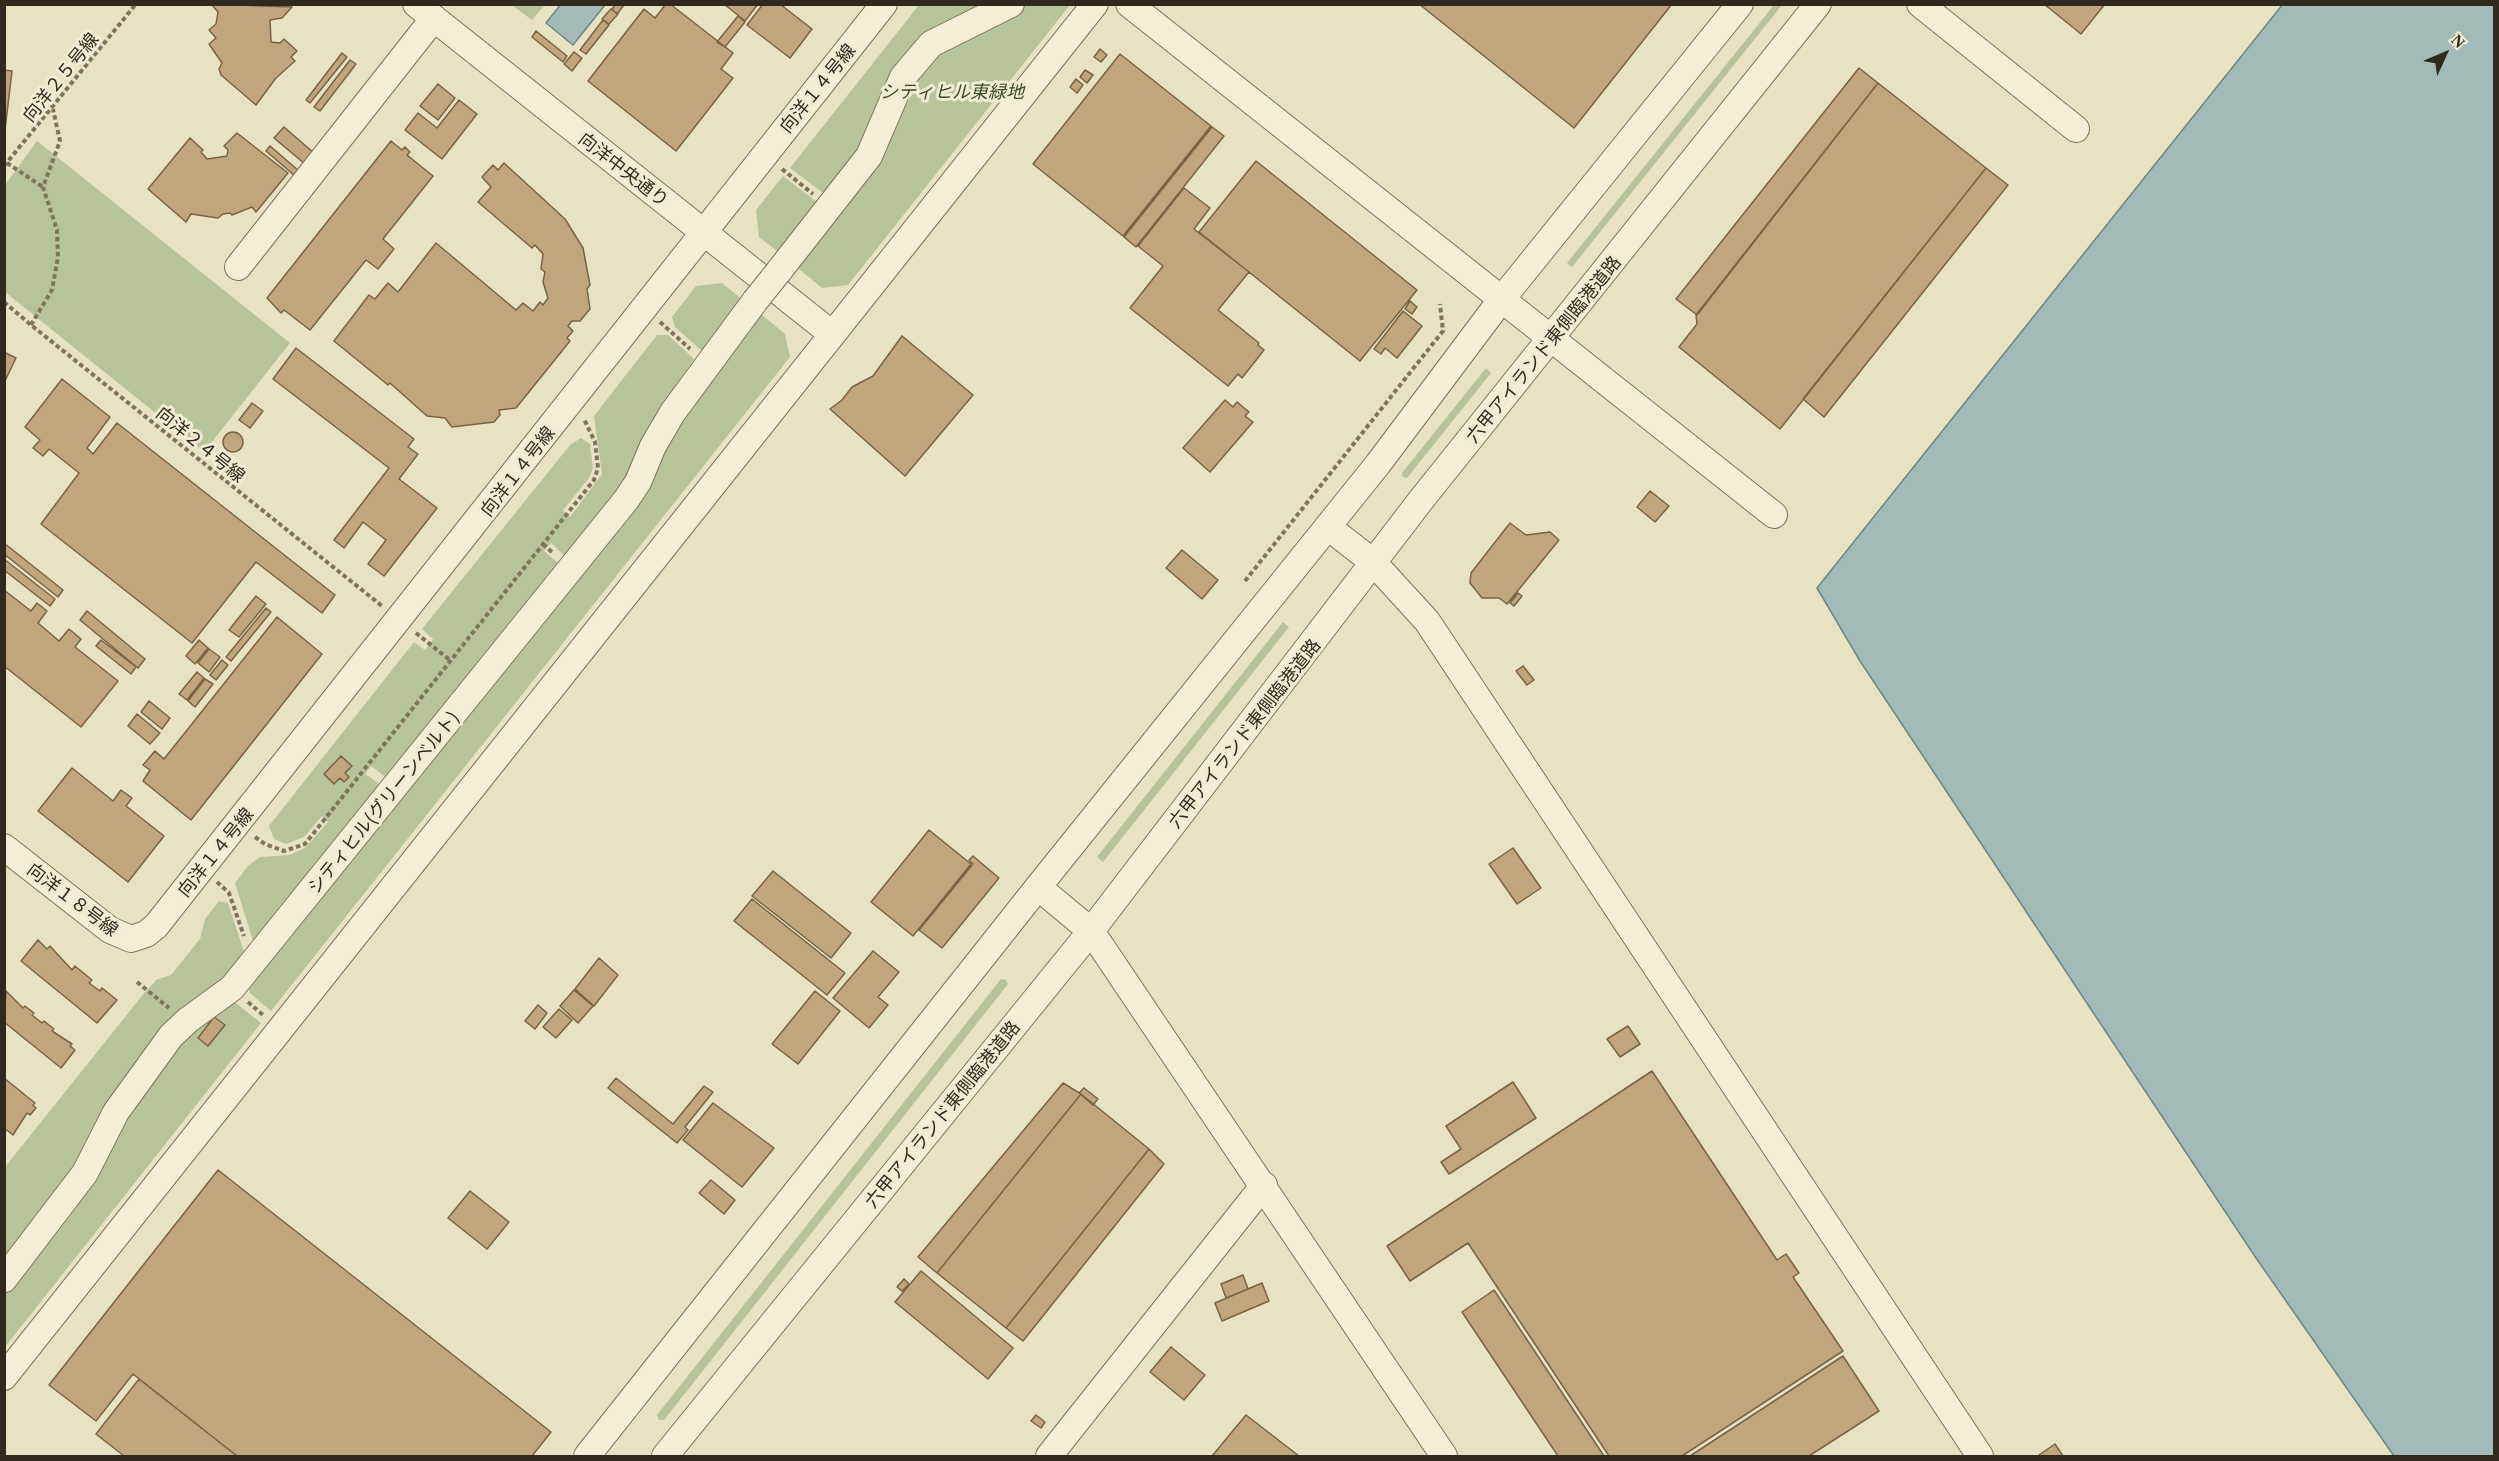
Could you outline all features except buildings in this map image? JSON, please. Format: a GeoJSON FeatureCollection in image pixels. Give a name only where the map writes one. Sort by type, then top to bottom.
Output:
{"type":"FeatureCollection","features":[{"type":"Feature","properties":{"kind":"street","name":"向洋１４号線"},"geometry":{"type":"LineString","coordinates":[[146,934],[156,926],[363,666],[884,4]]}},
{"type":"Feature","properties":{"kind":"street"},"geometry":{"type":"LineString","coordinates":[[830,207],[869,156],[903,77],[931,44],[1011,4]]}},
{"type":"Feature","properties":{"kind":"street"},"geometry":{"type":"LineString","coordinates":[[4,1377],[1095,4]]}},
{"type":"Feature","properties":{"kind":"street"},"geometry":{"type":"LineString","coordinates":[[1129,4],[1774,515]]}},
{"type":"Feature","properties":{"kind":"street"},"geometry":{"type":"LineString","coordinates":[[587,1456],[1038,887],[1328,527],[1501,300],[1740,4]]}},
{"type":"Feature","properties":{"kind":"street","name":"六甲アイランド東側臨港道路"},"geometry":{"type":"LineString","coordinates":[[665,1456],[1091,931],[1373,562],[1818,4]]}},
{"type":"Feature","properties":{"kind":"street"},"geometry":{"type":"LineString","coordinates":[[1920,4],[2076,129]]}},
{"type":"Feature","properties":{"kind":"street","name":"向洋中央通り"},"geometry":{"type":"LineString","coordinates":[[425,11],[832,334]]}},
{"type":"Feature","properties":{"kind":"street"},"geometry":{"type":"LineString","coordinates":[[238,267],[425,11]]}},
{"type":"Feature","properties":{"kind":"street","name":"シティヒル(グリーンベルト)"},"geometry":{"type":"LineString","coordinates":[[4,1279],[86,1173],[116,1112],[171,1036],[232,988],[626,500],[638,483],[653,447],[673,412],[706,364],[830,207]]}},
{"type":"Feature","properties":{"kind":"street"},"geometry":{"type":"LineString","coordinates":[[1328,527],[1373,562],[1427,621],[1980,1456]]}},
{"type":"Feature","properties":{"kind":"street","name":"向洋１８号線"},"geometry":{"type":"LineString","coordinates":[[4,847],[110,930],[131,939],[146,934]]}},
{"type":"Feature","properties":{"kind":"street"},"geometry":{"type":"LineString","coordinates":[[1038,887],[1091,931],[1264,1185],[1444,1456]]}},
{"type":"Feature","properties":{"kind":"street"},"geometry":{"type":"LineString","coordinates":[[1049,1456],[1264,1185]]}},
{"type":"Feature","properties":{"kind":"path","name":"向洋２５号線"},"geometry":{"type":"LineString","coordinates":[[6,165],[136,4]]}},
{"type":"Feature","properties":{"kind":"path"},"geometry":{"type":"LineString","coordinates":[[31,326],[52,290],[58,257],[57,230],[43,188],[60,141],[53,109]]}},
{"type":"Feature","properties":{"kind":"path"},"geometry":{"type":"LineString","coordinates":[[6,165],[43,188]]}},
{"type":"Feature","properties":{"kind":"path"},"geometry":{"type":"LineString","coordinates":[[782,169],[830,207]]}},
{"type":"Feature","properties":{"kind":"path","name":"向洋２４号線"},"geometry":{"type":"LineString","coordinates":[[4,302],[383,607]]}},
{"type":"Feature","properties":{"kind":"path"},"geometry":{"type":"LineString","coordinates":[[1245,581],[1443,331],[1440,304]]}},
{"type":"Feature","properties":{"kind":"path"},"geometry":{"type":"LineString","coordinates":[[659,321],[706,364]]}},
{"type":"Feature","properties":{"kind":"path"},"geometry":{"type":"LineString","coordinates":[[252,834],[265,844],[284,851],[305,844],[451,661],[594,480],[598,468],[595,442],[583,416]]}},
{"type":"Feature","properties":{"kind":"path"},"geometry":{"type":"LineString","coordinates":[[413,631],[451,661]]}},
{"type":"Feature","properties":{"kind":"path"},"geometry":{"type":"LineString","coordinates":[[216,880],[229,893],[253,962]]}},
{"type":"Feature","properties":{"kind":"path"},"geometry":{"type":"LineString","coordinates":[[137,982],[186,1022]]}},
{"type":"Feature","properties":{"kind":"green space"},"geometry":{"type":"Polygon","coordinates":[[[512,5],[545,5],[532,20],[512,5]]]}},
{"type":"Feature","properties":{"kind":"green space"},"geometry":{"type":"Polygon","coordinates":[[[919,5],[995,5],[943,28],[869,141],[827,196],[790,168],[919,5]]]}},
{"type":"Feature","properties":{"kind":"green space","name":"シティヒル東緑地"},"geometry":{"type":"Polygon","coordinates":[[[1017,5],[1070,5],[848,285],[822,288],[793,264],[929,55],[1017,5]]]}},
{"type":"Feature","properties":{"kind":"green space"},"geometry":{"type":"Polygon","coordinates":[[[1774,5],[1782,5],[1572,267],[1567,263],[1774,5]]]}},
{"type":"Feature","properties":{"kind":"green space"},"geometry":{"type":"Polygon","coordinates":[[[37,141],[290,343],[204,452],[5,292],[5,185],[37,141]]]}},
{"type":"Feature","properties":{"kind":"green space"},"geometry":{"type":"Polygon","coordinates":[[[783,176],[821,205],[782,255],[759,237],[756,210],[783,176]]]}},
{"type":"Feature","properties":{"kind":"green space"},"geometry":{"type":"Polygon","coordinates":[[[722,283],[744,301],[702,351],[675,327],[672,317],[696,286],[722,283]]]}},
{"type":"Feature","properties":{"kind":"green space"},"geometry":{"type":"Polygon","coordinates":[[[756,310],[785,334],[790,357],[271,1011],[250,993],[248,985],[663,451],[690,402],[756,310]]]}},
{"type":"Feature","properties":{"kind":"green space"},"geometry":{"type":"Polygon","coordinates":[[[657,335],[668,335],[694,359],[670,394],[627,479],[565,556],[551,543],[544,551],[560,565],[387,778],[371,766],[365,774],[381,785],[254,944],[235,883],[248,866],[260,857],[290,855],[305,848],[328,822],[322,816],[304,837],[286,844],[274,839],[269,826],[414,642],[425,650],[433,639],[422,629],[570,445],[581,438],[590,444],[593,468],[589,478],[563,510],[570,517],[602,474],[594,416],[657,335]]]}},
{"type":"Feature","properties":{"kind":"green space"},"geometry":{"type":"Polygon","coordinates":[[[1486,368],[1491,373],[1407,478],[1403,477],[1402,473],[1486,368]]]}},
{"type":"Feature","properties":{"kind":"green space"},"geometry":{"type":"Polygon","coordinates":[[[1283,622],[1289,627],[1103,862],[1097,857],[1283,622]]]}},
{"type":"Feature","properties":{"kind":"green space"},"geometry":{"type":"Polygon","coordinates":[[[219,901],[228,903],[245,955],[5,1262],[5,1167],[141,997],[156,980],[171,975],[200,939],[205,919],[219,901]]]}},
{"type":"Feature","properties":{"kind":"green space"},"geometry":{"type":"Polygon","coordinates":[[[1001,979],[1006,980],[1008,984],[664,1420],[659,1420],[657,1415],[1001,979]]]}},
{"type":"Feature","properties":{"kind":"green space"},"geometry":{"type":"Polygon","coordinates":[[[232,1000],[261,1023],[5,1347],[5,1292],[85,1191],[123,1121],[188,1032],[232,1000]]]}},
{"type":"Feature","properties":{"kind":"water"},"geometry":{"type":"Polygon","coordinates":[[[561,4],[605,5],[573,45],[546,23],[561,4]]]}},
{"type":"Feature","properties":{"kind":"water"},"geometry":{"type":"Polygon","coordinates":[[[2283,4],[2494,5],[2494,1456],[2394,1456],[2254,1255],[1860,661],[1817,588],[2283,4]]]}}]}
